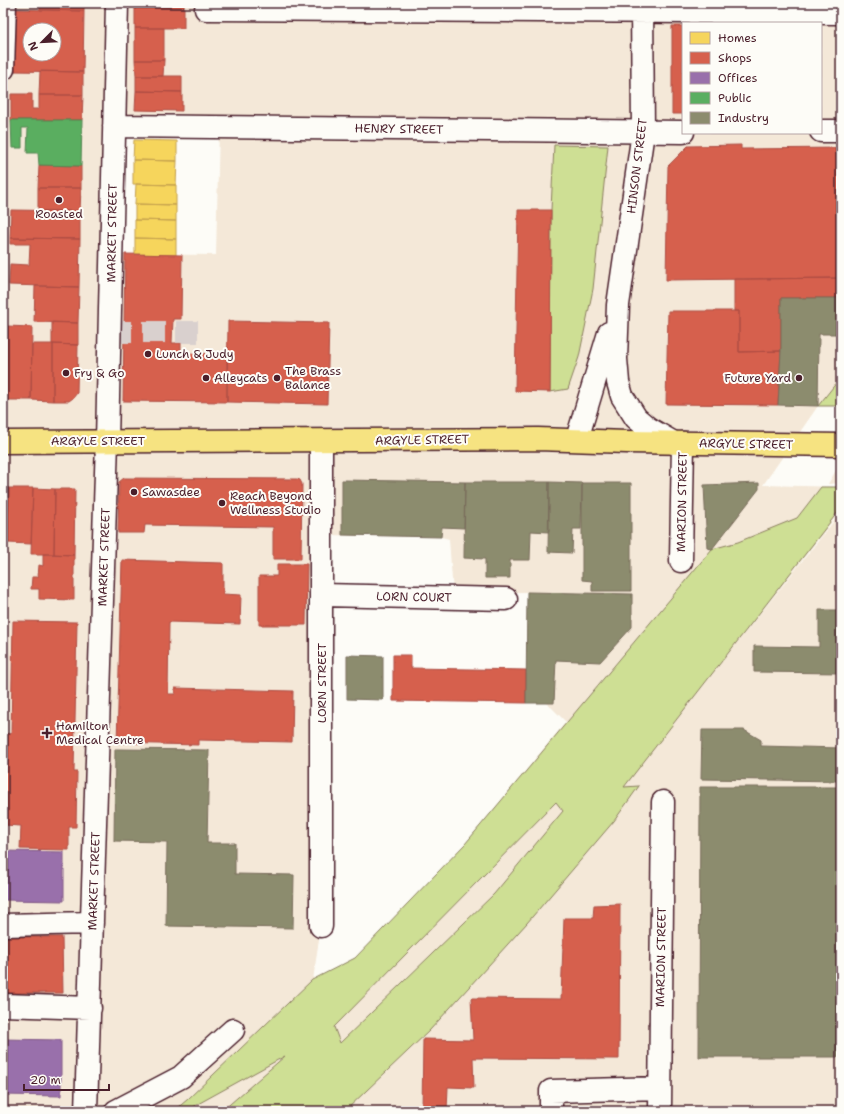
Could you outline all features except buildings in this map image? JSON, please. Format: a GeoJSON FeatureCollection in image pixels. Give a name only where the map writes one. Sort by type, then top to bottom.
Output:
{"type":"FeatureCollection","features":[{"type":"Feature","properties":{"kind":"main road","name":"ARGYLE STREET"},"geometry":{"type":"LineString","coordinates":[[3,442],[577,439],[678,443],[841,445]]}},
{"type":"Feature","properties":{"kind":"street"},"geometry":{"type":"LineString","coordinates":[[3,69],[5,3]]}},
{"type":"Feature","properties":{"kind":"street","name":"MARKET STREET"},"geometry":{"type":"LineString","coordinates":[[86,1111],[107,441],[117,3]]}},
{"type":"Feature","properties":{"kind":"street"},"geometry":{"type":"LineString","coordinates":[[206,9],[642,7],[841,13]]}},
{"type":"Feature","properties":{"kind":"street","name":"HINSON STREET"},"geometry":{"type":"LineString","coordinates":[[642,7],[643,132],[618,305],[616,359],[618,382],[622,396],[636,418],[648,428],[678,443]]}},
{"type":"Feature","properties":{"kind":"street","name":"HENRY STREET"},"geometry":{"type":"LineString","coordinates":[[114,126],[682,132]]}},
{"type":"Feature","properties":{"kind":"street"},"geometry":{"type":"LineString","coordinates":[[822,131],[841,131]]}},
{"type":"Feature","properties":{"kind":"street","name":"HINSON STREET"},"geometry":{"type":"LineString","coordinates":[[577,439],[618,305]]}},
{"type":"Feature","properties":{"kind":"street","name":"LORN STREET"},"geometry":{"type":"LineString","coordinates":[[321,440],[321,926]]}},
{"type":"Feature","properties":{"kind":"street","name":"MARION STREET"},"geometry":{"type":"LineString","coordinates":[[678,443],[681,561]]}},
{"type":"Feature","properties":{"kind":"street","name":"LORN COURT"},"geometry":{"type":"LineString","coordinates":[[322,595],[506,599]]}},
{"type":"Feature","properties":{"kind":"street","name":"MARION STREET"},"geometry":{"type":"LineString","coordinates":[[660,1111],[663,802]]}},
{"type":"Feature","properties":{"kind":"street"},"geometry":{"type":"LineString","coordinates":[[3,926],[92,923]]}},
{"type":"Feature","properties":{"kind":"street"},"geometry":{"type":"LineString","coordinates":[[3,1006],[90,1008]]}},
{"type":"Feature","properties":{"kind":"street"},"geometry":{"type":"LineString","coordinates":[[116,1111],[181,1077],[233,1030]]}},
{"type":"Feature","properties":{"kind":"street"},"geometry":{"type":"LineString","coordinates":[[551,1111],[551,1091],[660,1088]]}},
{"type":"Feature","properties":{"kind":"shaded area"},"geometry":{"type":"Polygon","coordinates":[[[3,3],[841,3],[841,406],[818,406],[763,485],[841,487],[841,510],[738,642],[841,512],[841,1111],[3,1111],[3,3]],[[115,126],[112,254],[216,255],[219,127],[115,126]],[[322,535],[321,926],[313,980],[355,958],[465,844],[566,722],[547,703],[526,703],[527,592],[453,593],[449,539],[441,537],[322,535]]]}},
{"type":"Feature","properties":{"kind":"shaded area"},"geometry":{"type":"Polygon","coordinates":[[[841,462],[841,483],[828,484],[841,462]]]}},
{"type":"Feature","properties":{"kind":"green space"},"geometry":{"type":"Polygon","coordinates":[[[554,145],[608,146],[593,289],[579,357],[568,389],[550,392],[551,210],[554,145]]]}},
{"type":"Feature","properties":{"kind":"green space"},"geometry":{"type":"Polygon","coordinates":[[[841,377],[841,406],[818,406],[841,377]]]}},
{"type":"Feature","properties":{"kind":"green space"},"geometry":{"type":"Polygon","coordinates":[[[821,487],[841,487],[841,508],[624,787],[639,786],[614,821],[527,923],[430,1030],[345,1111],[222,1111],[285,1056],[196,1105],[189,1111],[174,1111],[312,980],[355,958],[465,844],[712,549],[738,542],[797,518],[821,487]],[[556,802],[334,1027],[340,1043],[494,894],[563,811],[556,802]]]}},
{"type":"Feature","properties":{"kind":"tunnel"},"geometry":{"type":"LineString","coordinates":[[110,332],[204,332]]}},
{"type":"Feature","properties":{"kind":"place","name":"Roasted"},"geometry":{"type":"Point","coordinates":[59,200]}},
{"type":"Feature","properties":{"kind":"place","name":"Lunch & Judy"},"geometry":{"type":"Point","coordinates":[148,354]}},
{"type":"Feature","properties":{"kind":"place","name":"Fry & Go"},"geometry":{"type":"Point","coordinates":[66,373]}},
{"type":"Feature","properties":{"kind":"place","name":"Alleycats"},"geometry":{"type":"Point","coordinates":[206,378]}},
{"type":"Feature","properties":{"kind":"place","name":"The Brass Balance"},"geometry":{"type":"Point","coordinates":[277,378]}},
{"type":"Feature","properties":{"kind":"place","name":"Future Yard"},"geometry":{"type":"Point","coordinates":[799,378]}},
{"type":"Feature","properties":{"kind":"place","name":"Sawasdee"},"geometry":{"type":"Point","coordinates":[134,492]}},
{"type":"Feature","properties":{"kind":"place","name":"Reach Beyond Wellness Studio"},"geometry":{"type":"Point","coordinates":[222,503]}},
{"type":"Feature","properties":{"kind":"place","name":"Hamilton Medical Centre"},"geometry":{"type":"Point","coordinates":[47,733]}}]}
